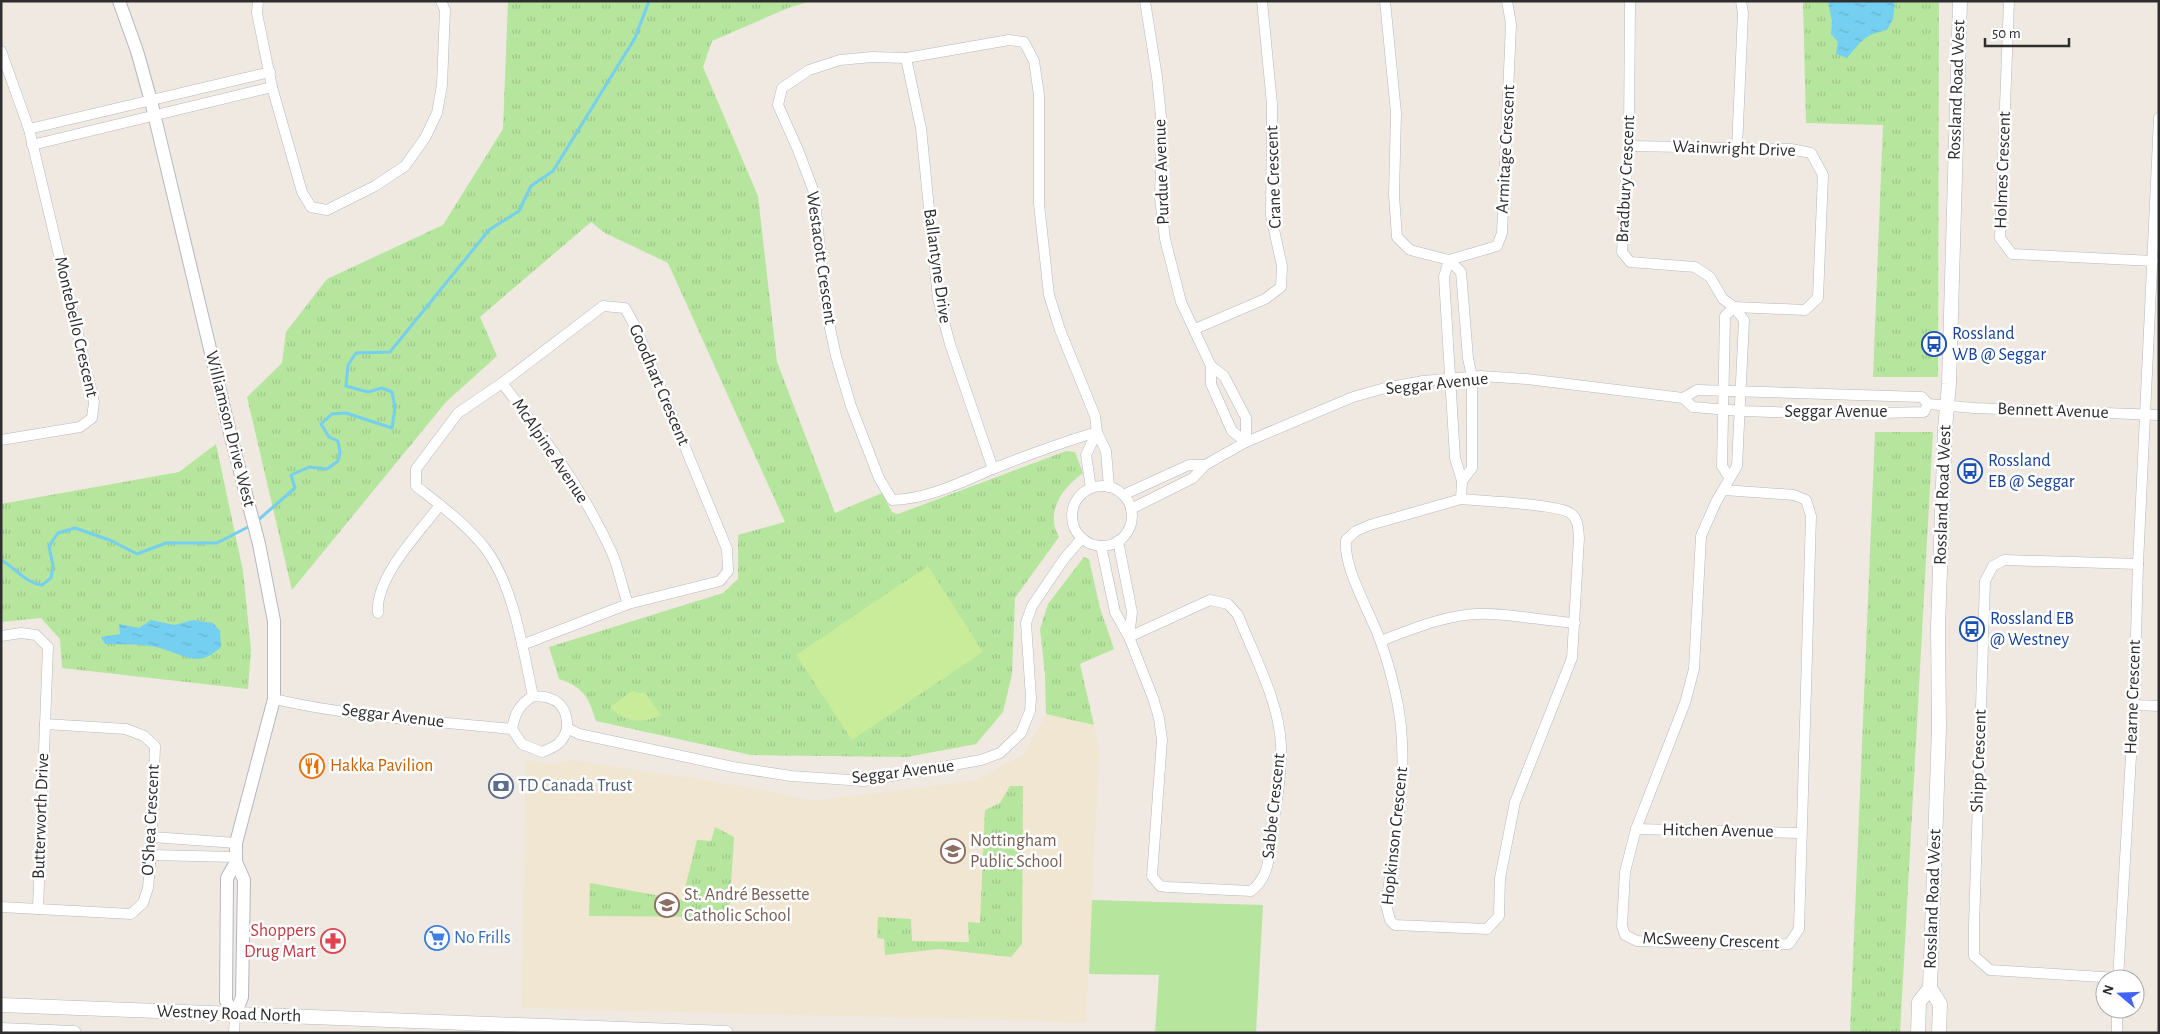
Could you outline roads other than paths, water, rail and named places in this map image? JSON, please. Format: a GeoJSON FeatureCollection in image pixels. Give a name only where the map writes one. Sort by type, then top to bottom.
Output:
{"type":"FeatureCollection","features":[{"type":"Feature","properties":{"kind":"main road","name":"Rossland Road West"},"geometry":{"type":"LineString","coordinates":[[1939,1033],[1940,1004],[1930,988],[1939,728],[1938,626],[1949,384],[1960,1]]}},
{"type":"Feature","properties":{"kind":"main road","name":"Rossland Road West"},"geometry":{"type":"LineString","coordinates":[[1918,1033],[1919,1002],[1930,988]]}},
{"type":"Feature","properties":{"kind":"main road","name":"Westney Road North"},"geometry":{"type":"LineString","coordinates":[[1,1005],[726,1033]]}},
{"type":"Feature","properties":{"kind":"main road"},"geometry":{"type":"LineString","coordinates":[[1,1030],[74,1033]]}},
{"type":"Feature","properties":{"kind":"street","name":"Williamson Drive West"},"geometry":{"type":"LineString","coordinates":[[119,1],[137,51],[151,101],[259,544],[274,621],[274,699],[236,843],[236,860],[244,880],[242,997],[235,1015]]}},
{"type":"Feature","properties":{"kind":"street"},"geometry":{"type":"LineString","coordinates":[[258,1],[257,13],[272,87],[302,192],[311,207],[327,210],[375,186],[406,166],[426,138],[437,113],[442,85],[445,10],[441,1]]}},
{"type":"Feature","properties":{"kind":"street","name":"Purdue Avenue"},"geometry":{"type":"LineString","coordinates":[[1145,1],[1157,77],[1162,127],[1160,198],[1165,239],[1181,302],[1211,366],[1210,384],[1232,431],[1246,442]]}},
{"type":"Feature","properties":{"kind":"street","name":"Crane Crescent"},"geometry":{"type":"LineString","coordinates":[[1195,329],[1265,298],[1281,287],[1282,266],[1271,216],[1272,104],[1262,1]]}},
{"type":"Feature","properties":{"kind":"street"},"geometry":{"type":"LineString","coordinates":[[1384,1],[1396,113],[1394,195],[1398,237],[1410,250],[1449,260],[1461,272],[1468,358],[1472,376],[1472,468],[1462,481]]}},
{"type":"Feature","properties":{"kind":"street","name":"Armitage Crescent"},"geometry":{"type":"LineString","coordinates":[[1449,260],[1497,246],[1502,233],[1511,24],[1507,1]]}},
{"type":"Feature","properties":{"kind":"street","name":"Bradbury Crescent"},"geometry":{"type":"LineString","coordinates":[[1630,1],[1629,146],[1622,252],[1630,262],[1695,267],[1710,277],[1723,299],[1734,307],[1744,320],[1740,391],[1741,411]]}},
{"type":"Feature","properties":{"kind":"street"},"geometry":{"type":"LineString","coordinates":[[1737,148],[1743,12],[1741,1]]}},
{"type":"Feature","properties":{"kind":"street","name":"Holmes Crescent"},"geometry":{"type":"LineString","coordinates":[[2008,1],[2000,238],[2012,254],[2152,261]]}},
{"type":"Feature","properties":{"kind":"street","name":"Westacott Crescent"},"geometry":{"type":"LineString","coordinates":[[1097,432],[1066,441],[969,480],[911,500],[892,500],[883,486],[851,406],[836,356],[827,314],[814,192],[778,104],[782,88],[809,70],[840,60],[872,57],[906,58],[1009,40],[1024,42],[1034,61],[1039,95],[1039,204],[1049,295],[1060,330],[1095,416],[1097,432],[1106,452],[1109,486]]}},
{"type":"Feature","properties":{"kind":"street","name":"Montebello Crescent"},"geometry":{"type":"LineString","coordinates":[[1,51],[5,71],[29,129],[94,402],[92,418],[80,427],[1,440]]}},
{"type":"Feature","properties":{"kind":"street","name":"Ballantyne Drive"},"geometry":{"type":"LineString","coordinates":[[906,58],[921,128],[938,299],[950,344],[993,469]]}},
{"type":"Feature","properties":{"kind":"street"},"geometry":{"type":"LineString","coordinates":[[29,129],[270,72]]}},
{"type":"Feature","properties":{"kind":"street"},"geometry":{"type":"LineString","coordinates":[[32,145],[272,87]]}},
{"type":"Feature","properties":{"kind":"street","name":"Hearne Crescent"},"geometry":{"type":"LineString","coordinates":[[2119,969],[2134,705],[2138,564],[2159,118]]}},
{"type":"Feature","properties":{"kind":"street","name":"Wainwright Drive"},"geometry":{"type":"LineString","coordinates":[[1629,146],[1791,149],[1811,153],[1823,175],[1818,298],[1805,310],[1734,307]]}},
{"type":"Feature","properties":{"kind":"street"},"geometry":{"type":"LineString","coordinates":[[1449,260],[1444,277],[1452,380],[1455,458],[1462,481],[1461,499]]}},
{"type":"Feature","properties":{"kind":"street","name":"Goodhart Crescent"},"geometry":{"type":"LineString","coordinates":[[522,646],[628,604],[720,581],[728,571],[728,550],[636,328],[625,308],[603,306],[502,383],[458,413],[416,469],[416,486],[463,525],[485,548],[503,581],[522,646],[533,696]]}},
{"type":"Feature","properties":{"kind":"street"},"geometry":{"type":"LineString","coordinates":[[1729,477],[1722,466],[1722,391],[1725,316],[1734,307]]}},
{"type":"Feature","properties":{"kind":"street","name":"Purdue Avenue"},"geometry":{"type":"LineString","coordinates":[[1211,366],[1224,376],[1246,418],[1246,442]]}},
{"type":"Feature","properties":{"kind":"street","name":"Seggar Avenue"},"geometry":{"type":"LineString","coordinates":[[1131,509],[1194,478],[1205,464],[1246,442],[1353,397],[1385,388],[1423,381],[1452,380],[1472,376],[1527,379],[1683,398],[1693,407],[1741,411],[1835,414],[1924,412],[1928,404]]}},
{"type":"Feature","properties":{"kind":"street","name":"McAlpine Avenue"},"geometry":{"type":"LineString","coordinates":[[502,383],[537,427],[575,482],[612,554],[628,604]]}},
{"type":"Feature","properties":{"kind":"street","name":"Seggar Avenue"},"geometry":{"type":"LineString","coordinates":[[1683,398],[1697,390],[1740,391],[1922,398],[1928,404],[1947,405]]}},
{"type":"Feature","properties":{"kind":"street","name":"Bennett Avenue"},"geometry":{"type":"LineString","coordinates":[[1947,405],[2159,415]]}},
{"type":"Feature","properties":{"kind":"street","name":"McSweeny Crescent"},"geometry":{"type":"LineString","coordinates":[[1724,490],[1794,495],[1806,500],[1811,516],[1799,929],[1790,944],[1637,941],[1625,935],[1622,926],[1625,872],[1636,829],[1685,703],[1694,669],[1701,536],[1716,502],[1737,466],[1741,411]]}},
{"type":"Feature","properties":{"kind":"street"},"geometry":{"type":"LineString","coordinates":[[1090,488],[1086,455],[1097,432]]}},
{"type":"Feature","properties":{"kind":"street","name":"Seggar Avenue"},"geometry":{"type":"LineString","coordinates":[[1123,495],[1189,465],[1205,464]]}},
{"type":"Feature","properties":{"kind":"street"},"geometry":{"type":"LineString","coordinates":[[1109,486],[1123,495],[1131,509],[1130,527],[1118,541],[1101,546],[1091,544],[1082,538],[1074,526],[1072,511],[1082,494],[1090,488],[1109,486]]}},
{"type":"Feature","properties":{"kind":"street","name":"Hopkinson Crescent"},"geometry":{"type":"LineString","coordinates":[[1461,499],[1544,507],[1570,512],[1577,521],[1579,538],[1575,623],[1572,658],[1515,802],[1500,878],[1499,916],[1487,929],[1402,926],[1395,924],[1387,913],[1386,905],[1401,791],[1403,734],[1395,691],[1381,641],[1346,559],[1346,540],[1356,531],[1370,525],[1461,499]]}},
{"type":"Feature","properties":{"kind":"street"},"geometry":{"type":"LineString","coordinates":[[378,613],[377,606],[383,584],[404,552],[440,505]]}},
{"type":"Feature","properties":{"kind":"street","name":"Seggar Avenue"},"geometry":{"type":"LineString","coordinates":[[567,728],[579,734],[733,767],[791,776],[864,781],[981,760],[1000,753],[1021,733],[1030,711],[1031,698],[1026,623],[1032,606],[1062,562],[1082,538]]}},
{"type":"Feature","properties":{"kind":"street","name":"Sabbe Crescent"},"geometry":{"type":"LineString","coordinates":[[1118,541],[1132,612],[1129,637]]}},
{"type":"Feature","properties":{"kind":"street","name":"Sabbe Crescent"},"geometry":{"type":"LineString","coordinates":[[1101,546],[1115,612],[1129,637],[1159,718],[1162,740],[1152,876],[1160,886],[1251,891],[1259,885],[1267,873],[1278,787],[1281,745],[1276,712],[1238,615],[1228,604],[1210,600],[1129,637]]}},
{"type":"Feature","properties":{"kind":"street","name":"Shipp Crescent"},"geometry":{"type":"LineString","coordinates":[[2095,977],[1990,970],[1974,956],[1984,581],[1992,566],[2004,560],[2138,564]]}},
{"type":"Feature","properties":{"kind":"street"},"geometry":{"type":"LineString","coordinates":[[1381,641],[1436,622],[1463,616],[1489,614],[1575,623]]}},
{"type":"Feature","properties":{"kind":"street"},"geometry":{"type":"LineString","coordinates":[[1,636],[21,633],[36,634],[48,646],[44,724]]}},
{"type":"Feature","properties":{"kind":"street"},"geometry":{"type":"LineString","coordinates":[[533,696],[550,698],[560,704],[567,715],[567,728],[560,743],[542,752],[522,744],[512,729],[515,713],[524,702],[533,696]]}},
{"type":"Feature","properties":{"kind":"street","name":"Seggar Avenue"},"geometry":{"type":"LineString","coordinates":[[274,699],[393,717],[512,729]]}},
{"type":"Feature","properties":{"kind":"street"},"geometry":{"type":"LineString","coordinates":[[2134,705],[2159,706]]}},
{"type":"Feature","properties":{"kind":"street","name":"O'Shea Crescent"},"geometry":{"type":"LineString","coordinates":[[1,907],[131,914],[142,903],[148,888],[152,855],[155,746],[144,736],[126,729],[44,724]]}},
{"type":"Feature","properties":{"kind":"street","name":"Butterworth Drive"},"geometry":{"type":"LineString","coordinates":[[38,909],[44,724]]}},
{"type":"Feature","properties":{"kind":"street","name":"Hitchen Avenue"},"geometry":{"type":"LineString","coordinates":[[1636,829],[1801,833]]}},
{"type":"Feature","properties":{"kind":"street"},"geometry":{"type":"LineString","coordinates":[[152,837],[236,843]]}},
{"type":"Feature","properties":{"kind":"street"},"geometry":{"type":"LineString","coordinates":[[152,855],[236,860]]}},
{"type":"Feature","properties":{"kind":"street"},"geometry":{"type":"LineString","coordinates":[[234,1033],[235,1015]]}},
{"type":"Feature","properties":{"kind":"street"},"geometry":{"type":"LineString","coordinates":[[2117,1019],[2117,1033]]}},
{"type":"Feature","properties":{"kind":"water"},"geometry":{"type":"Polygon","coordinates":[[[1828,1],[1895,1],[1893,19],[1887,30],[1868,37],[1847,58],[1836,54],[1838,42],[1831,34],[1832,22],[1828,1]]]}},
{"type":"Feature","properties":{"kind":"water"},"geometry":{"type":"Polygon","coordinates":[[[151,620],[174,625],[193,620],[213,623],[220,631],[221,647],[213,654],[198,659],[184,657],[153,646],[105,644],[101,637],[120,634],[119,624],[139,628],[151,620]]]}},
{"type":"Feature","properties":{"kind":"waterway"},"geometry":{"type":"LineString","coordinates":[[257,521],[295,488],[291,475],[309,467],[327,469],[338,461],[340,452],[338,441],[329,437],[321,424],[332,414],[346,413],[392,428],[395,408],[392,392],[382,388],[368,392],[346,386],[348,365],[356,353],[390,352],[489,230],[519,211],[531,186],[553,171],[635,38],[649,1]]}},
{"type":"Feature","properties":{"kind":"waterway"},"geometry":{"type":"LineString","coordinates":[[1,560],[26,578],[42,585],[51,578],[53,566],[49,546],[58,533],[75,528],[112,541],[137,554],[166,543],[217,543],[250,526]]}},
{"type":"Feature","properties":{"kind":"place","name":"Rossland WB @ Seggar"},"geometry":{"type":"Point","coordinates":[1934,344]}},
{"type":"Feature","properties":{"kind":"place","name":"Rossland EB @ Seggar"},"geometry":{"type":"Point","coordinates":[1970,471]}},
{"type":"Feature","properties":{"kind":"place","name":"Rossland EB @ Westney"},"geometry":{"type":"Point","coordinates":[1972,629]}},
{"type":"Feature","properties":{"kind":"place","name":"Hakka Pavilion"},"geometry":{"type":"Point","coordinates":[312,766]}},
{"type":"Feature","properties":{"kind":"place","name":"TD Canada Trust"},"geometry":{"type":"Point","coordinates":[501,786]}},
{"type":"Feature","properties":{"kind":"place","name":"Nottingham Public School"},"geometry":{"type":"Point","coordinates":[953,851]}},
{"type":"Feature","properties":{"kind":"place","name":"St. André Bessette Catholic School"},"geometry":{"type":"Point","coordinates":[667,905]}},
{"type":"Feature","properties":{"kind":"place","name":"No Frills"},"geometry":{"type":"Point","coordinates":[437,938]}},
{"type":"Feature","properties":{"kind":"place","name":"Shoppers Drug Mart"},"geometry":{"type":"Point","coordinates":[333,941]}}]}
